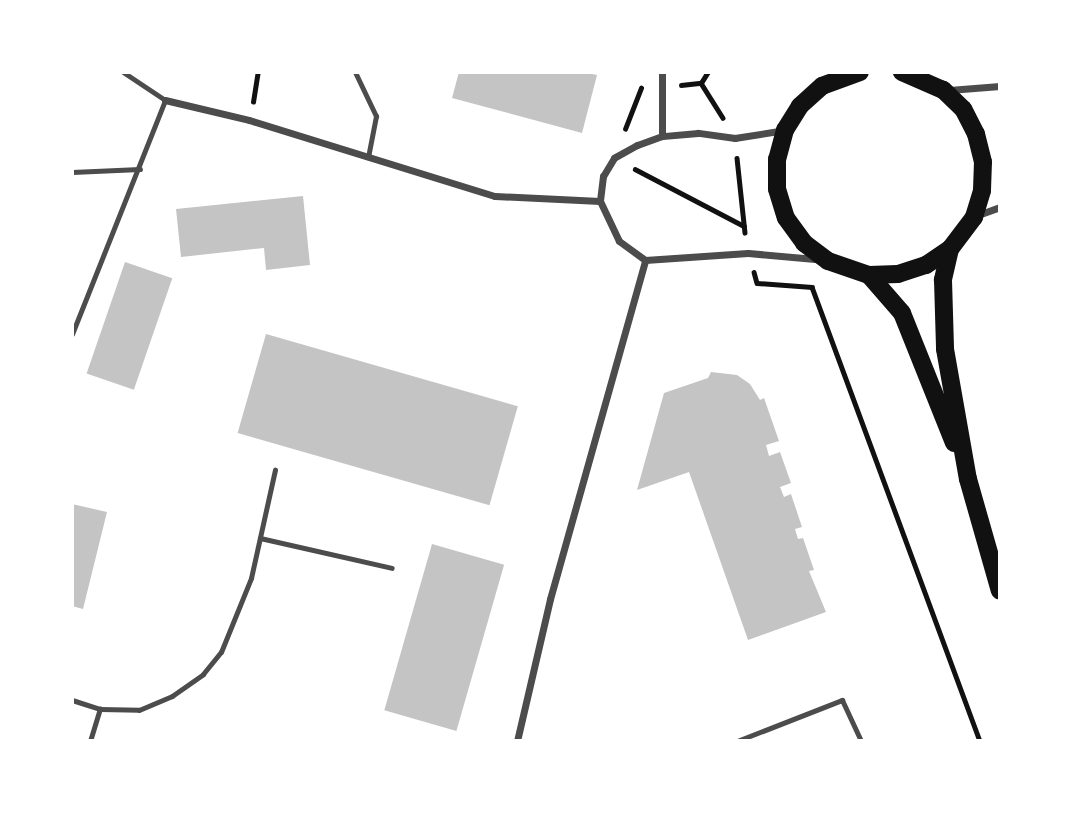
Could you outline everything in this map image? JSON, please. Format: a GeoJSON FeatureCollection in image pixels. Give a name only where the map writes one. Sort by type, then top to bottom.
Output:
{"type":"FeatureCollection","features":[{"type":"Feature","properties":{"kind":"main road"},"geometry":{"type":"LineString","coordinates":[[860,72],[824,79],[800,106],[785,130],[777,159],[777,189],[783,208],[804,243],[828,261],[869,275],[898,274],[926,265],[950,249],[974,217],[982,190],[983,162],[976,134],[963,110],[943,90],[904,72]]}},
{"type":"Feature","properties":{"kind":"main road"},"geometry":{"type":"LineString","coordinates":[[950,249],[943,280],[945,349],[968,479]]}},
{"type":"Feature","properties":{"kind":"main road"},"geometry":{"type":"LineString","coordinates":[[869,275],[902,313],[968,479],[1000,591]]}},
{"type":"Feature","properties":{"kind":"street"},"geometry":{"type":"LineString","coordinates":[[662,72],[662,136]]}},
{"type":"Feature","properties":{"kind":"street"},"geometry":{"type":"LineString","coordinates":[[943,90],[1000,86]]}},
{"type":"Feature","properties":{"kind":"street"},"geometry":{"type":"LineString","coordinates":[[165,100],[249,120],[495,196],[600,201]]}},
{"type":"Feature","properties":{"kind":"street"},"geometry":{"type":"LineString","coordinates":[[785,130],[735,138],[698,133],[662,136],[614,158],[603,176],[600,201],[619,241],[645,260],[787,253],[828,261]]}},
{"type":"Feature","properties":{"kind":"street"},"geometry":{"type":"LineString","coordinates":[[974,217],[1000,207]]}},
{"type":"Feature","properties":{"kind":"street"},"geometry":{"type":"LineString","coordinates":[[517,741],[550,599],[645,260]]}},
{"type":"Feature","properties":{"kind":"lane"},"geometry":{"type":"LineString","coordinates":[[72,334],[140,169],[165,100],[123,72]]}},
{"type":"Feature","properties":{"kind":"lane"},"geometry":{"type":"LineString","coordinates":[[355,72],[376,116],[368,157]]}},
{"type":"Feature","properties":{"kind":"lane"},"geometry":{"type":"LineString","coordinates":[[72,173],[140,169]]}},
{"type":"Feature","properties":{"kind":"lane"},"geometry":{"type":"LineString","coordinates":[[72,700],[100,709],[139,710],[172,696],[203,674],[221,652],[251,578],[275,470]]}},
{"type":"Feature","properties":{"kind":"lane"},"geometry":{"type":"LineString","coordinates":[[260,538],[392,568]]}},
{"type":"Feature","properties":{"kind":"lane"},"geometry":{"type":"LineString","coordinates":[[737,741],[842,700],[861,741]]}},
{"type":"Feature","properties":{"kind":"lane"},"geometry":{"type":"LineString","coordinates":[[90,741],[100,709]]}},
{"type":"Feature","properties":{"kind":"path"},"geometry":{"type":"LineString","coordinates":[[249,120],[258,72]]}},
{"type":"Feature","properties":{"kind":"path"},"geometry":{"type":"LineString","coordinates":[[701,83],[708,72]]}},
{"type":"Feature","properties":{"kind":"path"},"geometry":{"type":"LineString","coordinates":[[614,158],[744,226]]}},
{"type":"Feature","properties":{"kind":"path"},"geometry":{"type":"LineString","coordinates":[[748,253],[757,283],[812,287],[980,741]]}},
{"type":"Feature","properties":{"kind":"building"},"geometry":{"type":"Polygon","coordinates":[[[459,72],[583,72],[597,75],[582,133],[452,98],[459,72]]]}},
{"type":"Feature","properties":{"kind":"building"},"geometry":{"type":"Polygon","coordinates":[[[303,196],[310,265],[266,270],[264,248],[181,257],[176,209],[303,196]]]}},
{"type":"Feature","properties":{"kind":"building"},"geometry":{"type":"Polygon","coordinates":[[[125,262],[172,278],[134,390],[87,374],[125,262]]]}},
{"type":"Feature","properties":{"kind":"building"},"geometry":{"type":"Polygon","coordinates":[[[266,334],[518,406],[489,505],[238,433],[266,334]]]}},
{"type":"Feature","properties":{"kind":"building"},"geometry":{"type":"Polygon","coordinates":[[[711,372],[737,375],[750,384],[760,400],[764,398],[779,441],[766,445],[769,456],[780,452],[791,483],[780,487],[784,497],[791,494],[802,527],[795,529],[798,539],[803,538],[814,570],[809,571],[826,612],[748,640],[689,472],[637,490],[664,393],[708,378],[711,372]]]}},
{"type":"Feature","properties":{"kind":"building"},"geometry":{"type":"Polygon","coordinates":[[[72,504],[107,512],[83,609],[72,606],[72,504]]]}},
{"type":"Feature","properties":{"kind":"building"},"geometry":{"type":"Polygon","coordinates":[[[432,544],[504,565],[456,731],[384,710],[432,544]]]}}]}
